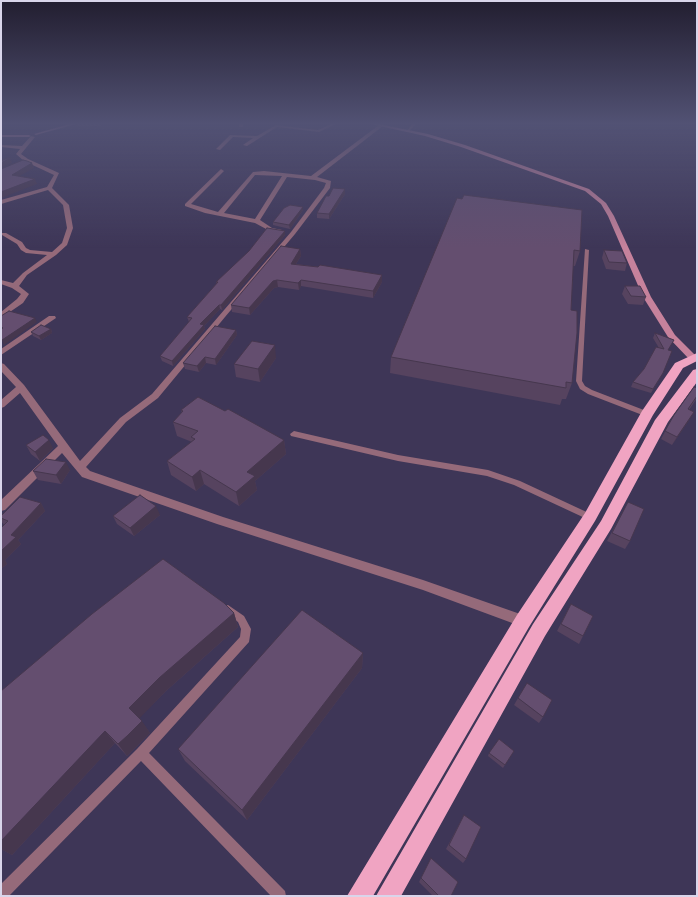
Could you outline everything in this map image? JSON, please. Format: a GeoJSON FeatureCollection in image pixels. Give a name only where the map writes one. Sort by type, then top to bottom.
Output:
{"type":"FeatureCollection","features":[{"type":"Feature","properties":{"kind":"highway"},"geometry":{"type":"LineString","coordinates":[[359,896],[523,621],[590,516],[647,414],[680,366],[696,362]]}},
{"type":"Feature","properties":{"kind":"highway"},"geometry":{"type":"LineString","coordinates":[[388,896],[539,630],[606,525],[662,420],[696,362]]}},
{"type":"Feature","properties":{"kind":"main road"},"geometry":{"type":"LineString","coordinates":[[519,165],[587,190],[597,198],[611,216],[647,297],[672,337],[696,362]]}},
{"type":"Feature","properties":{"kind":"street"},"geometry":{"type":"LineString","coordinates":[[1,202],[49,188],[57,174],[37,165]]}},
{"type":"Feature","properties":{"kind":"street"},"geometry":{"type":"LineString","coordinates":[[312,178],[329,165]]}},
{"type":"Feature","properties":{"kind":"street"},"geometry":{"type":"LineString","coordinates":[[222,171],[187,206],[257,221],[270,229],[293,233]]}},
{"type":"Feature","properties":{"kind":"street"},"geometry":{"type":"LineString","coordinates":[[80,467],[122,420],[155,396],[246,286],[293,233],[329,184],[327,181],[312,178],[264,173],[253,174],[220,214]]}},
{"type":"Feature","properties":{"kind":"street"},"geometry":{"type":"LineString","coordinates":[[257,221],[285,176]]}},
{"type":"Feature","properties":{"kind":"street"},"geometry":{"type":"LineString","coordinates":[[15,286],[25,274],[65,244],[70,228],[66,204],[49,188]]}},
{"type":"Feature","properties":{"kind":"street"},"geometry":{"type":"LineString","coordinates":[[4,234],[20,243],[23,249],[28,252],[54,254]]}},
{"type":"Feature","properties":{"kind":"street"},"geometry":{"type":"LineString","coordinates":[[1,282],[15,286],[24,293],[24,297],[1,316]]}},
{"type":"Feature","properties":{"kind":"street"},"geometry":{"type":"LineString","coordinates":[[1,353],[52,318]]}},
{"type":"Feature","properties":{"kind":"street"},"geometry":{"type":"LineString","coordinates":[[1,366],[21,387],[86,474],[221,521],[423,585],[523,621]]}},
{"type":"Feature","properties":{"kind":"street"},"geometry":{"type":"LineString","coordinates":[[1,405],[21,387]]}},
{"type":"Feature","properties":{"kind":"street"},"geometry":{"type":"LineString","coordinates":[[1,507],[64,446]]}},
{"type":"Feature","properties":{"kind":"lane"},"geometry":{"type":"LineString","coordinates":[[587,250],[579,381],[582,387],[590,392],[647,414]]}},
{"type":"Feature","properties":{"kind":"lane"},"geometry":{"type":"LineString","coordinates":[[294,434],[398,458],[488,473],[516,482],[590,516]]}},
{"type":"Feature","properties":{"kind":"lane"},"geometry":{"type":"LineString","coordinates":[[1,894],[141,753],[245,638],[246,629],[241,619],[218,602]]}},
{"type":"Feature","properties":{"kind":"lane"},"geometry":{"type":"LineString","coordinates":[[141,753],[280,896]]}},
{"type":"Feature","properties":{"kind":"building"},"geometry":{"type":"Polygon","coordinates":[[[11,165],[29,165],[12,175],[35,179],[1,192],[1,169],[11,165]]]}},
{"type":"Feature","properties":{"kind":"building"},"geometry":{"type":"Polygon","coordinates":[[[333,188],[345,189],[329,214],[317,213],[326,196],[329,196],[333,188]]]}},
{"type":"Feature","properties":{"kind":"building"},"geometry":{"type":"Polygon","coordinates":[[[464,195],[582,210],[580,251],[574,250],[571,310],[577,311],[577,333],[572,383],[566,382],[566,388],[391,357],[457,198],[462,199],[464,195]]]}},
{"type":"Feature","properties":{"kind":"building"},"geometry":{"type":"Polygon","coordinates":[[[290,205],[303,207],[289,225],[273,222],[284,208],[290,205]]]}},
{"type":"Feature","properties":{"kind":"building"},"geometry":{"type":"Polygon","coordinates":[[[267,228],[285,231],[221,305],[200,324],[204,325],[172,361],[160,356],[192,318],[187,317],[218,282],[216,282],[249,251],[267,228]]]}},
{"type":"Feature","properties":{"kind":"building"},"geometry":{"type":"Polygon","coordinates":[[[281,246],[300,249],[291,264],[318,267],[320,265],[382,275],[373,291],[301,280],[298,283],[277,280],[273,281],[249,308],[231,305],[281,246]]]}},
{"type":"Feature","properties":{"kind":"building"},"geometry":{"type":"Polygon","coordinates":[[[604,250],[622,251],[627,263],[609,262],[604,250]]]}},
{"type":"Feature","properties":{"kind":"building"},"geometry":{"type":"Polygon","coordinates":[[[625,286],[640,286],[646,297],[631,296],[625,286]]]}},
{"type":"Feature","properties":{"kind":"building"},"geometry":{"type":"Polygon","coordinates":[[[9,311],[35,318],[1,340],[1,329],[3,328],[1,327],[1,316],[9,311]]]}},
{"type":"Feature","properties":{"kind":"building"},"geometry":{"type":"Polygon","coordinates":[[[41,325],[51,329],[39,336],[31,332],[41,325]]]}},
{"type":"Feature","properties":{"kind":"building"},"geometry":{"type":"Polygon","coordinates":[[[215,326],[236,330],[215,359],[205,357],[197,366],[183,363],[215,326]]]}},
{"type":"Feature","properties":{"kind":"building"},"geometry":{"type":"Polygon","coordinates":[[[655,333],[674,340],[668,350],[672,351],[663,373],[653,389],[633,382],[644,369],[656,347],[664,349],[655,333]]]}},
{"type":"Feature","properties":{"kind":"building"},"geometry":{"type":"Polygon","coordinates":[[[252,341],[275,345],[258,369],[234,364],[252,341]]]}},
{"type":"Feature","properties":{"kind":"building"},"geometry":{"type":"Polygon","coordinates":[[[694,387],[697,388],[697,396],[688,409],[694,412],[677,437],[665,431],[694,387]]]}},
{"type":"Feature","properties":{"kind":"building"},"geometry":{"type":"Polygon","coordinates":[[[198,397],[225,411],[228,409],[284,440],[247,472],[255,476],[236,492],[200,470],[192,477],[167,461],[195,439],[191,437],[198,431],[173,422],[183,411],[181,410],[198,397]]]}},
{"type":"Feature","properties":{"kind":"building"},"geometry":{"type":"Polygon","coordinates":[[[43,435],[49,440],[35,452],[26,445],[43,435]]]}},
{"type":"Feature","properties":{"kind":"building"},"geometry":{"type":"Polygon","coordinates":[[[46,459],[66,462],[56,475],[33,471],[46,459]]]}},
{"type":"Feature","properties":{"kind":"building"},"geometry":{"type":"Polygon","coordinates":[[[140,495],[156,506],[130,528],[113,516],[140,495]]]}},
{"type":"Feature","properties":{"kind":"building"},"geometry":{"type":"Polygon","coordinates":[[[20,497],[41,503],[11,535],[16,537],[1,551],[1,528],[8,521],[1,518],[1,516],[20,497]]]}},
{"type":"Feature","properties":{"kind":"building"},"geometry":{"type":"Polygon","coordinates":[[[628,502],[644,509],[630,541],[612,533],[628,502]]]}},
{"type":"Feature","properties":{"kind":"building"},"geometry":{"type":"Polygon","coordinates":[[[163,559],[224,603],[234,613],[159,678],[129,708],[142,721],[127,736],[118,744],[105,731],[1,841],[1,691],[92,614],[163,559]]]}},
{"type":"Feature","properties":{"kind":"building"},"geometry":{"type":"Polygon","coordinates":[[[571,604],[593,616],[583,636],[561,624],[571,604]]]}},
{"type":"Feature","properties":{"kind":"building"},"geometry":{"type":"Polygon","coordinates":[[[302,610],[363,653],[242,810],[178,749],[302,610]]]}},
{"type":"Feature","properties":{"kind":"building"},"geometry":{"type":"Polygon","coordinates":[[[527,683],[552,700],[543,717],[518,698],[527,683]]]}},
{"type":"Feature","properties":{"kind":"building"},"geometry":{"type":"Polygon","coordinates":[[[499,739],[514,751],[505,765],[489,753],[499,739]]]}},
{"type":"Feature","properties":{"kind":"building"},"geometry":{"type":"Polygon","coordinates":[[[464,815],[481,827],[466,859],[449,845],[464,815]]]}},
{"type":"Feature","properties":{"kind":"building"},"geometry":{"type":"Polygon","coordinates":[[[431,858],[458,882],[451,896],[439,896],[421,878],[431,858]]]}}]}
